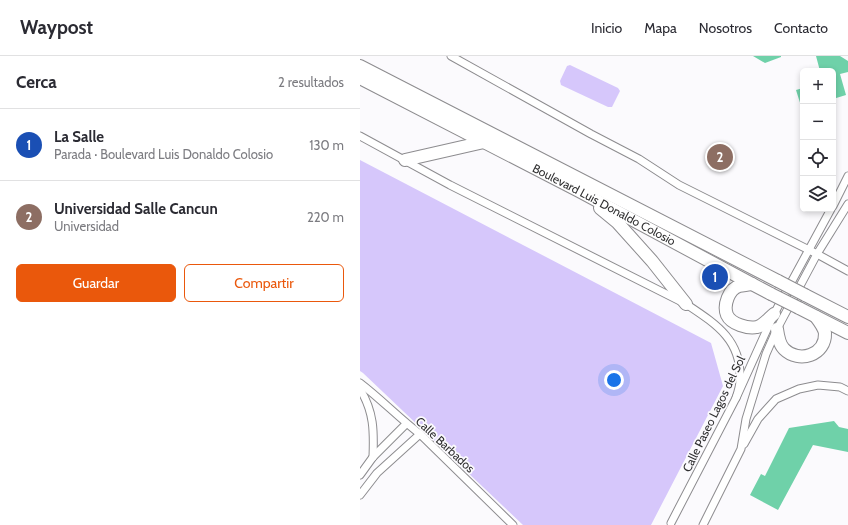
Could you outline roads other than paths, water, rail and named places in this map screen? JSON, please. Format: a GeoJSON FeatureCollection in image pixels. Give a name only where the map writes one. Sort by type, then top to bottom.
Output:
{"type":"FeatureCollection","features":[{"type":"Feature","properties":{"kind":"main road","name":"Boulevard Luis Donaldo Colosio"},"geometry":{"type":"LineString","coordinates":[[360,66],[848,317]]}},
{"type":"Feature","properties":{"kind":"main road","name":"Boulevard Luis Donaldo Colosio"},"geometry":{"type":"LineString","coordinates":[[360,78],[579,191],[752,284],[846,332]]}},
{"type":"Feature","properties":{"kind":"main road"},"geometry":{"type":"LineString","coordinates":[[404,160],[484,142]]}},
{"type":"Feature","properties":{"kind":"main road"},"geometry":{"type":"LineString","coordinates":[[579,191],[616,222],[652,261],[686,304]]}},
{"type":"Feature","properties":{"kind":"main road"},"geometry":{"type":"LineString","coordinates":[[752,284],[738,286],[730,292],[726,304],[727,315],[735,323],[747,327],[759,327],[774,314]]}},
{"type":"Feature","properties":{"kind":"main road"},"geometry":{"type":"LineString","coordinates":[[776,329],[779,341],[784,350],[794,355],[807,357],[818,351],[824,341],[825,332],[816,316]]}},
{"type":"Feature","properties":{"kind":"street"},"geometry":{"type":"LineString","coordinates":[[451,56],[639,159],[678,185],[848,271]]}},
{"type":"Feature","properties":{"kind":"street"},"geometry":{"type":"LineString","coordinates":[[360,136],[571,247],[686,304],[711,321],[725,334],[736,349],[740,364],[740,381],[736,398]]}},
{"type":"Feature","properties":{"kind":"street"},"geometry":{"type":"LineString","coordinates":[[836,200],[848,176]]}},
{"type":"Feature","properties":{"kind":"street","name":"Calle Paseo Lagos del Sol"},"geometry":{"type":"LineString","coordinates":[[703,525],[740,449],[748,412],[766,354],[776,329],[817,254],[848,204]]}},
{"type":"Feature","properties":{"kind":"street","name":"Calle Paseo Lagos del Sol"},"geometry":{"type":"LineString","coordinates":[[671,523],[736,398],[774,314],[829,212]]}},
{"type":"Feature","properties":{"kind":"street","name":"Calle Barbados"},"geometry":{"type":"LineString","coordinates":[[360,383],[375,394],[406,424],[420,434],[513,525]]}},
{"type":"Feature","properties":{"kind":"street"},"geometry":{"type":"LineString","coordinates":[[740,449],[758,419],[776,400],[799,389],[818,385],[840,387],[848,391]]}},
{"type":"Feature","properties":{"kind":"street"},"geometry":{"type":"LineString","coordinates":[[360,388],[371,413],[374,433],[373,457]]}},
{"type":"Feature","properties":{"kind":"street"},"geometry":{"type":"LineString","coordinates":[[360,475],[373,457],[406,424]]}},
{"type":"Feature","properties":{"kind":"street"},"geometry":{"type":"LineString","coordinates":[[360,496],[377,473],[420,434]]}},
{"type":"Feature","properties":{"kind":"place","name":"Universidad Salle Cancun"},"geometry":{"type":"Point","coordinates":[720,157]}},
{"type":"Feature","properties":{"kind":"place","name":"La Salle"},"geometry":{"type":"Point","coordinates":[715,277]}}]}
